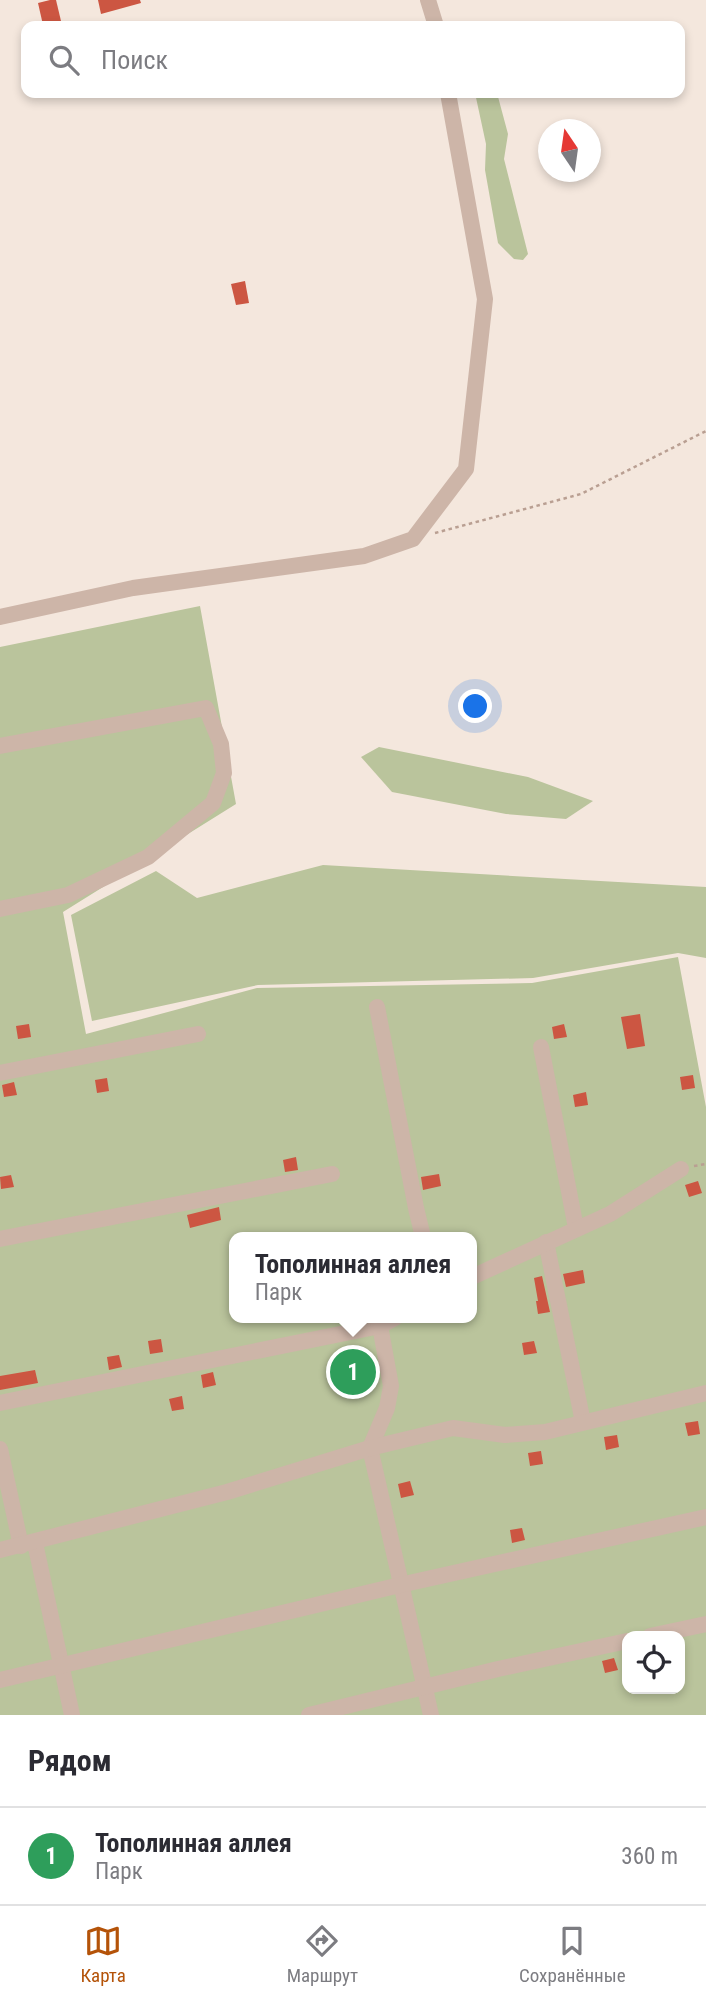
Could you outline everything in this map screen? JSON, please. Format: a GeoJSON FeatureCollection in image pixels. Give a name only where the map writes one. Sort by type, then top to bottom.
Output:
{"type":"FeatureCollection","features":[{"type":"Feature","properties":{"kind":"street"},"geometry":{"type":"LineString","coordinates":[[428,0],[434,21]]}},
{"type":"Feature","properties":{"kind":"street"},"geometry":{"type":"LineString","coordinates":[[0,617],[133,588],[364,556],[414,540],[466,469],[485,299],[449,98]]}},
{"type":"Feature","properties":{"kind":"street"},"geometry":{"type":"LineString","coordinates":[[0,746],[206,708],[221,744],[224,772],[213,803],[148,857],[68,895],[0,909]]}},
{"type":"Feature","properties":{"kind":"street"},"geometry":{"type":"LineString","coordinates":[[377,1007],[423,1232]]}},
{"type":"Feature","properties":{"kind":"street"},"geometry":{"type":"LineString","coordinates":[[0,1073],[198,1034]]}},
{"type":"Feature","properties":{"kind":"street"},"geometry":{"type":"LineString","coordinates":[[541,1047],[576,1228]]}},
{"type":"Feature","properties":{"kind":"street"},"geometry":{"type":"LineString","coordinates":[[477,1275],[610,1214],[681,1169]]}},
{"type":"Feature","properties":{"kind":"street"},"geometry":{"type":"LineString","coordinates":[[0,1239],[332,1174]]}},
{"type":"Feature","properties":{"kind":"street"},"geometry":{"type":"LineString","coordinates":[[546,1242],[583,1422]]}},
{"type":"Feature","properties":{"kind":"street"},"geometry":{"type":"LineString","coordinates":[[0,1403],[382,1323]]}},
{"type":"Feature","properties":{"kind":"street"},"geometry":{"type":"LineString","coordinates":[[387,1323],[391,1386],[387,1408],[370,1448],[431,1715]]}},
{"type":"Feature","properties":{"kind":"street"},"geometry":{"type":"LineString","coordinates":[[0,1550],[227,1492],[370,1448],[453,1428],[505,1435],[545,1432],[706,1393]]}},
{"type":"Feature","properties":{"kind":"street"},"geometry":{"type":"LineString","coordinates":[[0,1450],[28,1545],[72,1715]]}},
{"type":"Feature","properties":{"kind":"street"},"geometry":{"type":"LineString","coordinates":[[0,1680],[400,1585],[706,1517]]}},
{"type":"Feature","properties":{"kind":"street"},"geometry":{"type":"LineString","coordinates":[[673,1631],[706,1624]]}},
{"type":"Feature","properties":{"kind":"street"},"geometry":{"type":"LineString","coordinates":[[309,1715],[622,1642]]}},
{"type":"Feature","properties":{"kind":"path"},"geometry":{"type":"LineString","coordinates":[[414,540],[581,494],[706,431]]}},
{"type":"Feature","properties":{"kind":"green space"},"geometry":{"type":"Polygon","coordinates":[[[476,98],[498,98],[508,134],[504,159],[528,254],[523,260],[514,259],[498,243],[485,170],[486,144],[476,98]]]}},
{"type":"Feature","properties":{"kind":"green space"},"geometry":{"type":"Polygon","coordinates":[[[200,606],[236,804],[63,912],[86,1034],[257,988],[532,983],[678,957],[706,1107],[706,1715],[0,1715],[0,647],[200,606]]]}},
{"type":"Feature","properties":{"kind":"green space"},"geometry":{"type":"Polygon","coordinates":[[[379,747],[528,777],[593,801],[566,819],[506,814],[392,792],[361,757],[379,747]]]}},
{"type":"Feature","properties":{"kind":"green space"},"geometry":{"type":"Polygon","coordinates":[[[323,865],[706,887],[706,958],[678,953],[533,978],[258,985],[92,1021],[71,915],[156,871],[197,898],[323,865]]]}},
{"type":"Feature","properties":{"kind":"building"},"geometry":{"type":"Polygon","coordinates":[[[56,0],[61,21],[42,21],[38,3],[56,0]]]}},
{"type":"Feature","properties":{"kind":"building"},"geometry":{"type":"Polygon","coordinates":[[[98,0],[140,0],[141,3],[101,14],[98,0]]]}},
{"type":"Feature","properties":{"kind":"building"},"geometry":{"type":"Polygon","coordinates":[[[245,281],[249,303],[236,305],[231,284],[245,281]]]}},
{"type":"Feature","properties":{"kind":"building"},"geometry":{"type":"Polygon","coordinates":[[[640,1014],[645,1046],[627,1049],[621,1017],[640,1014]]]}},
{"type":"Feature","properties":{"kind":"building"},"geometry":{"type":"Polygon","coordinates":[[[29,1024],[31,1037],[18,1039],[16,1026],[29,1024]]]}},
{"type":"Feature","properties":{"kind":"building"},"geometry":{"type":"Polygon","coordinates":[[[564,1024],[567,1037],[554,1039],[552,1027],[564,1024]]]}},
{"type":"Feature","properties":{"kind":"building"},"geometry":{"type":"Polygon","coordinates":[[[693,1075],[695,1088],[682,1090],[680,1077],[693,1075]]]}},
{"type":"Feature","properties":{"kind":"building"},"geometry":{"type":"Polygon","coordinates":[[[107,1078],[109,1091],[97,1093],[95,1080],[107,1078]]]}},
{"type":"Feature","properties":{"kind":"building"},"geometry":{"type":"Polygon","coordinates":[[[14,1082],[17,1095],[4,1097],[2,1085],[14,1082]]]}},
{"type":"Feature","properties":{"kind":"building"},"geometry":{"type":"Polygon","coordinates":[[[586,1092],[588,1105],[575,1107],[573,1095],[586,1092]]]}},
{"type":"Feature","properties":{"kind":"building"},"geometry":{"type":"Polygon","coordinates":[[[296,1157],[298,1170],[285,1172],[283,1160],[296,1157]]]}},
{"type":"Feature","properties":{"kind":"building"},"geometry":{"type":"Polygon","coordinates":[[[439,1174],[441,1186],[423,1190],[421,1177],[439,1174]]]}},
{"type":"Feature","properties":{"kind":"building"},"geometry":{"type":"Polygon","coordinates":[[[11,1175],[14,1187],[1,1189],[0,1177],[11,1175]]]}},
{"type":"Feature","properties":{"kind":"building"},"geometry":{"type":"Polygon","coordinates":[[[698,1181],[702,1193],[689,1197],[685,1185],[698,1181]]]}},
{"type":"Feature","properties":{"kind":"building"},"geometry":{"type":"Polygon","coordinates":[[[219,1207],[221,1220],[190,1228],[187,1215],[219,1207]]]}},
{"type":"Feature","properties":{"kind":"building"},"geometry":{"type":"Polygon","coordinates":[[[583,1270],[585,1283],[566,1287],[563,1274],[583,1270]]]}},
{"type":"Feature","properties":{"kind":"building"},"geometry":{"type":"Polygon","coordinates":[[[542,1276],[550,1312],[538,1314],[534,1278],[542,1276]]]}},
{"type":"Feature","properties":{"kind":"building"},"geometry":{"type":"Polygon","coordinates":[[[161,1339],[163,1352],[150,1354],[148,1341],[161,1339]]]}},
{"type":"Feature","properties":{"kind":"building"},"geometry":{"type":"Polygon","coordinates":[[[534,1341],[537,1353],[524,1355],[522,1343],[534,1341]]]}},
{"type":"Feature","properties":{"kind":"building"},"geometry":{"type":"Polygon","coordinates":[[[119,1355],[122,1367],[109,1370],[107,1357],[119,1355]]]}},
{"type":"Feature","properties":{"kind":"building"},"geometry":{"type":"Polygon","coordinates":[[[35,1370],[38,1383],[0,1390],[0,1376],[35,1370]]]}},
{"type":"Feature","properties":{"kind":"building"},"geometry":{"type":"Polygon","coordinates":[[[213,1372],[216,1385],[203,1388],[201,1375],[213,1372]]]}},
{"type":"Feature","properties":{"kind":"building"},"geometry":{"type":"Polygon","coordinates":[[[182,1396],[184,1409],[172,1411],[169,1399],[182,1396]]]}},
{"type":"Feature","properties":{"kind":"building"},"geometry":{"type":"Polygon","coordinates":[[[698,1421],[700,1434],[688,1436],[685,1423],[698,1421]]]}},
{"type":"Feature","properties":{"kind":"building"},"geometry":{"type":"Polygon","coordinates":[[[617,1435],[619,1447],[606,1450],[604,1437],[617,1435]]]}},
{"type":"Feature","properties":{"kind":"building"},"geometry":{"type":"Polygon","coordinates":[[[541,1451],[543,1464],[530,1466],[528,1453],[541,1451]]]}},
{"type":"Feature","properties":{"kind":"building"},"geometry":{"type":"Polygon","coordinates":[[[410,1481],[414,1495],[401,1498],[398,1484],[410,1481]]]}},
{"type":"Feature","properties":{"kind":"building"},"geometry":{"type":"Polygon","coordinates":[[[522,1528],[525,1540],[512,1543],[510,1530],[522,1528]]]}},
{"type":"Feature","properties":{"kind":"building"},"geometry":{"type":"Polygon","coordinates":[[[614,1658],[618,1670],[605,1673],[602,1661],[614,1658]]]}},
{"type":"Feature","properties":{"kind":"place","name":"Тополинная аллея"},"geometry":{"type":"Point","coordinates":[353,1372]}}]}
